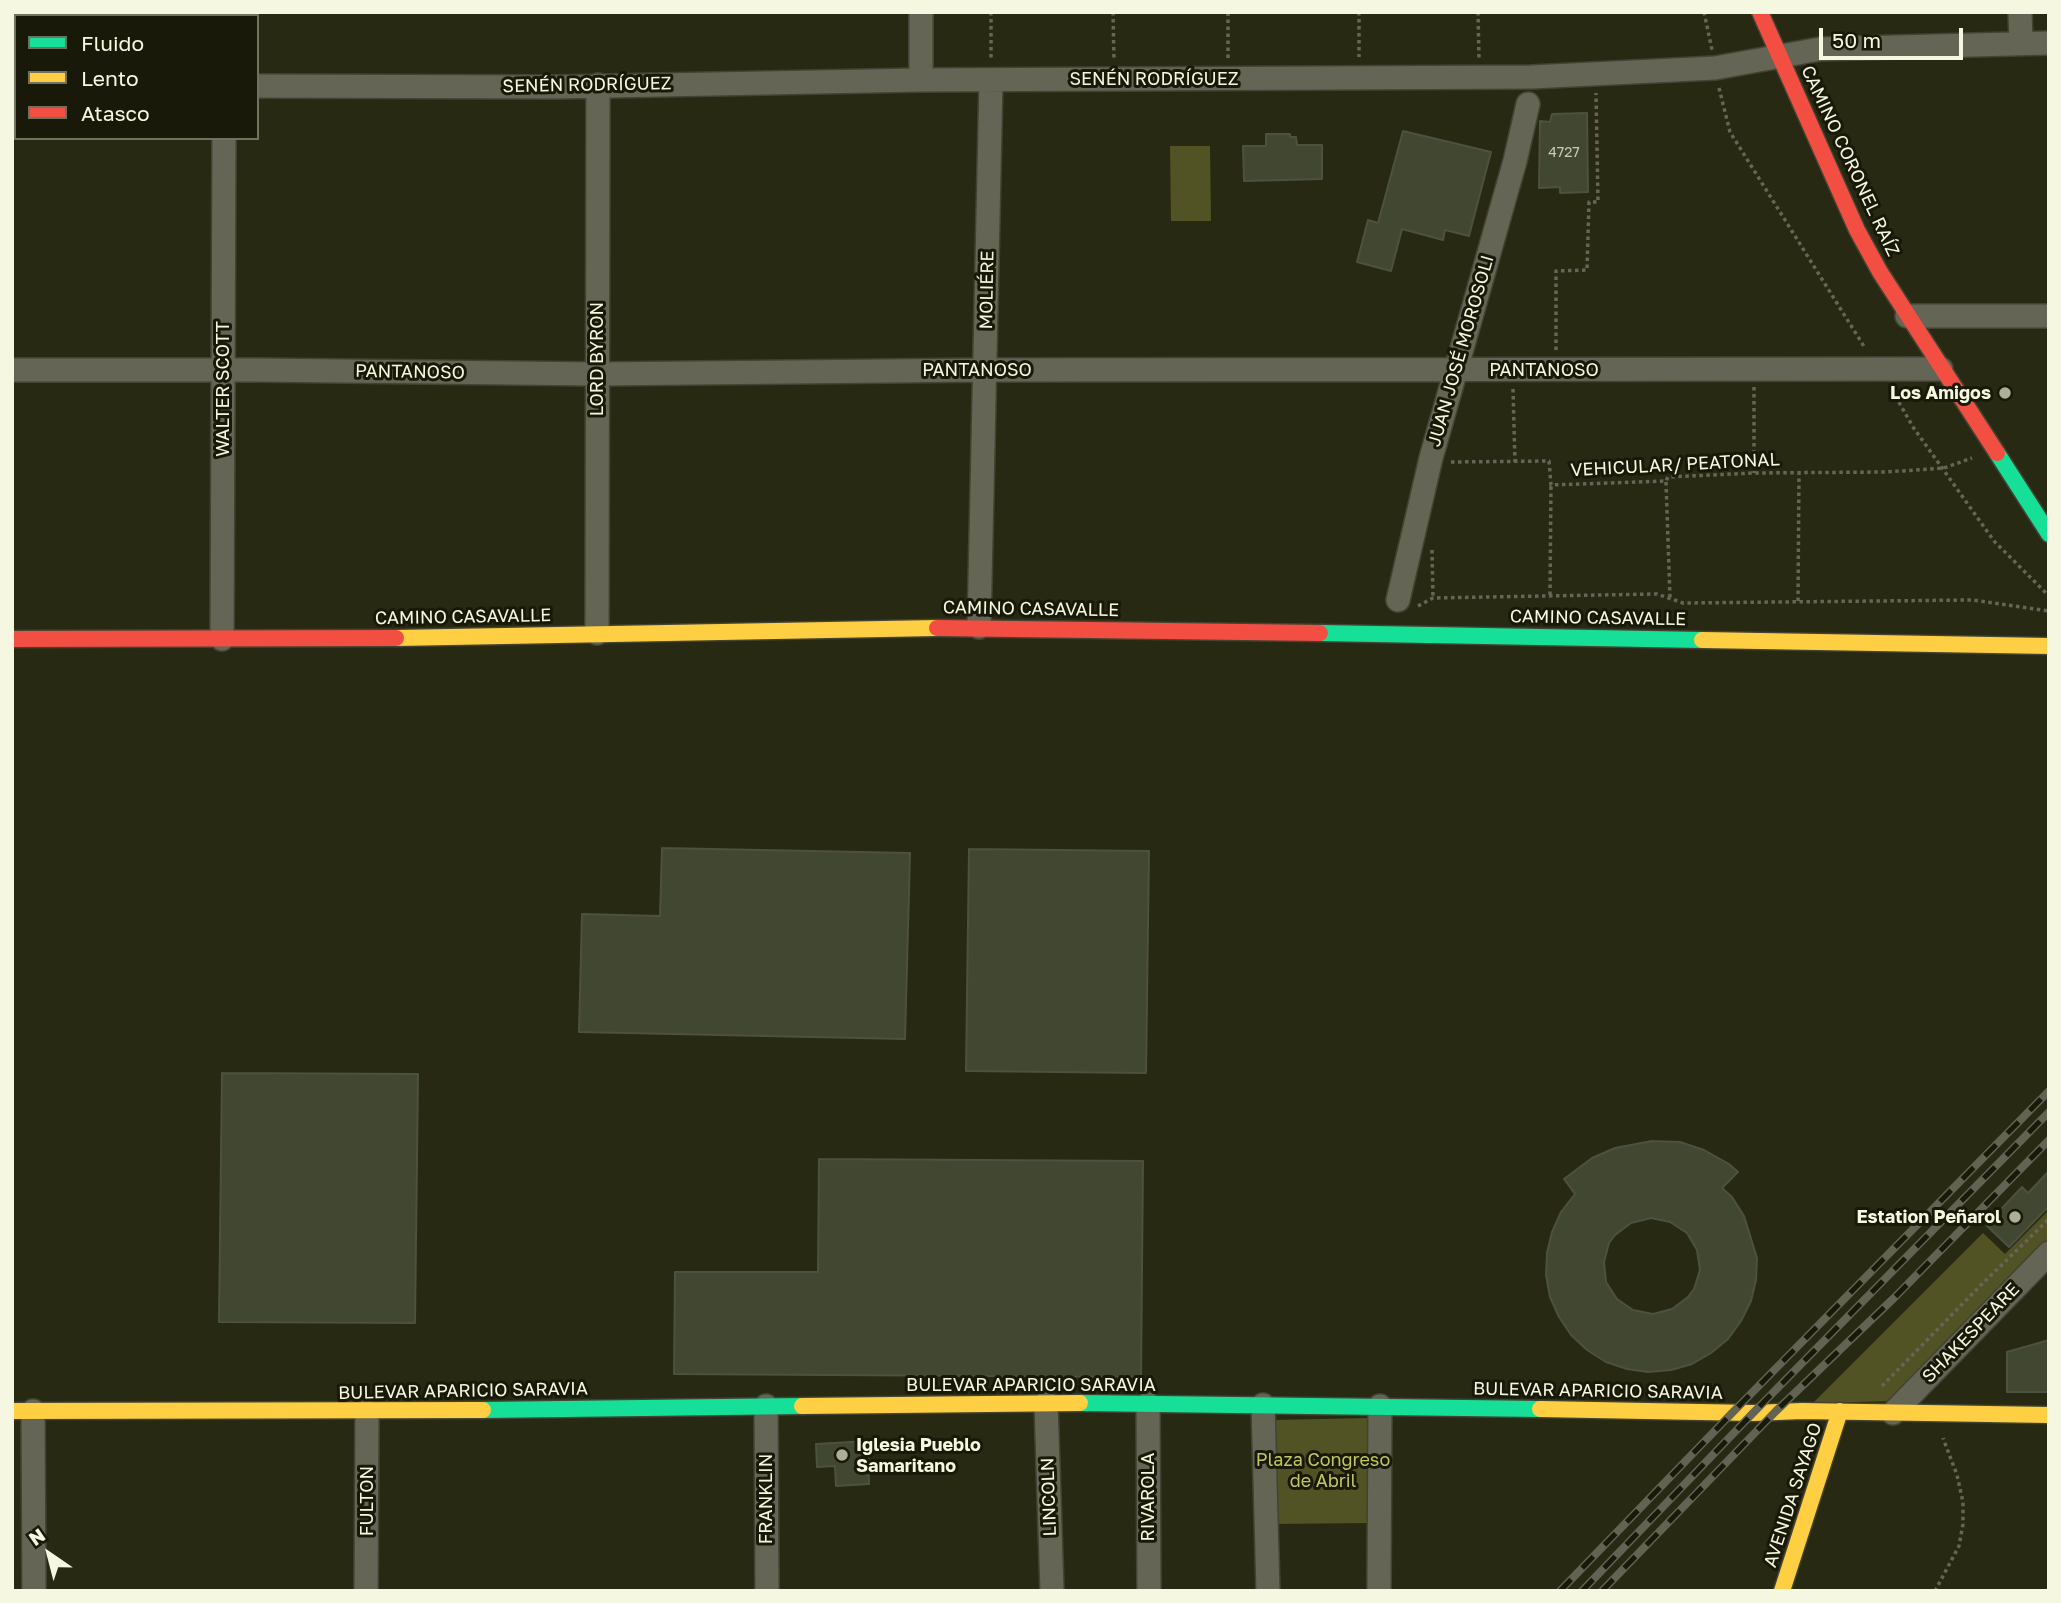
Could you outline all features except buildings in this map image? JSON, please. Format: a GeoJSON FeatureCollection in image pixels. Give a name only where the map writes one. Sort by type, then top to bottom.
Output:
{"type":"FeatureCollection","features":[{"type":"Feature","properties":{"kind":"street"},"geometry":{"type":"LineString","coordinates":[[920,80],[921,12]]}},
{"type":"Feature","properties":{"kind":"street","name":"CAMINO CORONEL RAÍZ"},"geometry":{"type":"LineString","coordinates":[[1760,12],[1857,230],[1907,316],[2049,534]]}},
{"type":"Feature","properties":{"kind":"street"},"geometry":{"type":"LineString","coordinates":[[2020,12],[2021,43]]}},
{"type":"Feature","properties":{"kind":"street","name":"SENÉN RODRÍGUEZ"},"geometry":{"type":"LineString","coordinates":[[259,86],[556,87],[920,80],[1480,77],[1715,68],[1820,49],[2049,43]]}},
{"type":"Feature","properties":{"kind":"street","name":"MOLIÉRE"},"geometry":{"type":"LineString","coordinates":[[979,627],[991,80]]}},
{"type":"Feature","properties":{"kind":"street","name":"LORD BYRON"},"geometry":{"type":"LineString","coordinates":[[597,633],[598,85]]}},
{"type":"Feature","properties":{"kind":"street","name":"JUAN JOSÉ MOROSOLI"},"geometry":{"type":"LineString","coordinates":[[1404,605],[1432,458],[1516,161],[1528,104]]}},
{"type":"Feature","properties":{"kind":"street","name":"WALTER SCOTT"},"geometry":{"type":"LineString","coordinates":[[222,639],[224,140]]}},
{"type":"Feature","properties":{"kind":"street"},"geometry":{"type":"LineString","coordinates":[[1907,316],[2049,316]]}},
{"type":"Feature","properties":{"kind":"street","name":"PANTANOSO"},"geometry":{"type":"LineString","coordinates":[[12,370],[597,374],[985,370],[1941,369]]}},
{"type":"Feature","properties":{"kind":"street","name":"CAMINO CASAVALLE"},"geometry":{"type":"LineString","coordinates":[[12,639],[446,638],[979,627],[2049,646]]}},
{"type":"Feature","properties":{"kind":"street","name":"SHAKESPEARE"},"geometry":{"type":"LineString","coordinates":[[1893,1413],[2049,1254]]}},
{"type":"Feature","properties":{"kind":"street","name":"BULEVAR APARICIO SARAVIA"},"geometry":{"type":"LineString","coordinates":[[23,1411],[367,1412],[1046,1403],[2049,1415]]}},
{"type":"Feature","properties":{"kind":"street","name":"LINCOLN"},"geometry":{"type":"LineString","coordinates":[[1046,1403],[1052,1591]]}},
{"type":"Feature","properties":{"kind":"street","name":"RIVAROLA"},"geometry":{"type":"LineString","coordinates":[[1148,1404],[1149,1591]]}},
{"type":"Feature","properties":{"kind":"street"},"geometry":{"type":"LineString","coordinates":[[1263,1405],[1268,1591]]}},
{"type":"Feature","properties":{"kind":"street","name":"FRANKLIN"},"geometry":{"type":"LineString","coordinates":[[766,1406],[767,1591]]}},
{"type":"Feature","properties":{"kind":"street"},"geometry":{"type":"LineString","coordinates":[[1379,1591],[1380,1406]]}},
{"type":"Feature","properties":{"kind":"street"},"geometry":{"type":"LineString","coordinates":[[23,1411],[34,1591]]}},
{"type":"Feature","properties":{"kind":"street","name":"AVENIDA SAYAGO"},"geometry":{"type":"LineString","coordinates":[[1782,1591],[1840,1411]]}},
{"type":"Feature","properties":{"kind":"street","name":"FULTON"},"geometry":{"type":"LineString","coordinates":[[366,1591],[367,1412]]}},
{"type":"Feature","properties":{"kind":"path"},"geometry":{"type":"LineString","coordinates":[[991,12],[991,80]]}},
{"type":"Feature","properties":{"kind":"path"},"geometry":{"type":"LineString","coordinates":[[1113,12],[1114,79]]}},
{"type":"Feature","properties":{"kind":"path"},"geometry":{"type":"LineString","coordinates":[[1227,78],[1228,12]]}},
{"type":"Feature","properties":{"kind":"path"},"geometry":{"type":"LineString","coordinates":[[1359,12],[1360,77]]}},
{"type":"Feature","properties":{"kind":"path"},"geometry":{"type":"LineString","coordinates":[[1478,12],[1480,77]]}},
{"type":"Feature","properties":{"kind":"path"},"geometry":{"type":"LineString","coordinates":[[1704,12],[1730,132],[1913,427],[1994,541],[2049,596]]}},
{"type":"Feature","properties":{"kind":"path"},"geometry":{"type":"LineString","coordinates":[[1556,370],[1556,271],[1587,270],[1589,202],[1598,202],[1595,74]]}},
{"type":"Feature","properties":{"kind":"path"},"geometry":{"type":"LineString","coordinates":[[1513,370],[1515,462]]}},
{"type":"Feature","properties":{"kind":"path"},"geometry":{"type":"LineString","coordinates":[[1754,370],[1754,473]]}},
{"type":"Feature","properties":{"kind":"path","name":"VEHICULAR/ PEATONAL"},"geometry":{"type":"LineString","coordinates":[[1432,458],[1455,463],[1549,461],[1551,485],[1666,481],[1668,477],[1754,473],[1885,472],[1944,468],[1980,455],[1993,447]]}},
{"type":"Feature","properties":{"kind":"path"},"geometry":{"type":"LineString","coordinates":[[1798,601],[1799,473]]}},
{"type":"Feature","properties":{"kind":"path"},"geometry":{"type":"LineString","coordinates":[[1666,481],[1670,598]]}},
{"type":"Feature","properties":{"kind":"path"},"geometry":{"type":"LineString","coordinates":[[1550,596],[1551,485]]}},
{"type":"Feature","properties":{"kind":"path"},"geometry":{"type":"LineString","coordinates":[[1404,605],[1433,598],[1657,594],[1683,603],[1972,600],[2049,611]]}},
{"type":"Feature","properties":{"kind":"path"},"geometry":{"type":"LineString","coordinates":[[1857,1412],[2049,1219]]}},
{"type":"Feature","properties":{"kind":"path"},"geometry":{"type":"LineString","coordinates":[[1934,1413],[1957,1475],[1963,1503],[1959,1546],[1935,1591]]}},
{"type":"Feature","properties":{"kind":"green space"},"geometry":{"type":"Polygon","coordinates":[[[1170,146],[1210,146],[1211,221],[1171,221],[1170,146]]]}},
{"type":"Feature","properties":{"kind":"green space"},"geometry":{"type":"Polygon","coordinates":[[[2049,1210],[2049,1244],[1895,1401],[1813,1403],[1983,1233],[2005,1254],[2049,1210]]]}},
{"type":"Feature","properties":{"kind":"green space","name":"Plaza Congreso de Abril"},"geometry":{"type":"Polygon","coordinates":[[[1370,1418],[1372,1523],[1273,1524],[1273,1420],[1370,1418]]]}},
{"type":"Feature","properties":{"kind":"railway"},"geometry":{"type":"LineString","coordinates":[[1560,1591],[2049,1091]]}},
{"type":"Feature","properties":{"kind":"railway"},"geometry":{"type":"LineString","coordinates":[[1582,1591],[2049,1112]]}},
{"type":"Feature","properties":{"kind":"railway"},"geometry":{"type":"LineString","coordinates":[[1602,1591],[1776,1411],[1894,1298],[2049,1140]]}},
{"type":"Feature","properties":{"kind":"traffic: fast"},"geometry":{"type":"LineString","coordinates":[[1997,453],[2049,534]]}},
{"type":"Feature","properties":{"kind":"traffic: fast"},"geometry":{"type":"LineString","coordinates":[[1320,633],[1702,640]]}},
{"type":"Feature","properties":{"kind":"traffic: fast"},"geometry":{"type":"LineString","coordinates":[[1080,1403],[1540,1409]]}},
{"type":"Feature","properties":{"kind":"traffic: fast"},"geometry":{"type":"LineString","coordinates":[[483,1410],[802,1406]]}},
{"type":"Feature","properties":{"kind":"traffic: slow"},"geometry":{"type":"LineString","coordinates":[[396,638],[937,628]]}},
{"type":"Feature","properties":{"kind":"traffic: slow"},"geometry":{"type":"LineString","coordinates":[[1702,640],[2049,646]]}},
{"type":"Feature","properties":{"kind":"traffic: slow"},"geometry":{"type":"LineString","coordinates":[[802,1406],[1080,1403]]}},
{"type":"Feature","properties":{"kind":"traffic: slow"},"geometry":{"type":"LineString","coordinates":[[1540,1409],[2049,1415]]}},
{"type":"Feature","properties":{"kind":"traffic: slow"},"geometry":{"type":"LineString","coordinates":[[12,1411],[483,1410]]}},
{"type":"Feature","properties":{"kind":"traffic: slow"},"geometry":{"type":"LineString","coordinates":[[1782,1591],[1840,1411]]}},
{"type":"Feature","properties":{"kind":"traffic: jam"},"geometry":{"type":"LineString","coordinates":[[1760,12],[1857,230],[1880,272],[1997,453]]}},
{"type":"Feature","properties":{"kind":"traffic: jam"},"geometry":{"type":"LineString","coordinates":[[937,628],[1320,633]]}},
{"type":"Feature","properties":{"kind":"traffic: jam"},"geometry":{"type":"LineString","coordinates":[[12,639],[396,638]]}},
{"type":"Feature","properties":{"kind":"place","name":"Los Amigos"},"geometry":{"type":"Point","coordinates":[2005,393]}},
{"type":"Feature","properties":{"kind":"place","name":"Estation Peñarol"},"geometry":{"type":"Point","coordinates":[2015,1217]}},
{"type":"Feature","properties":{"kind":"place","name":"Iglesia Pueblo Samaritano"},"geometry":{"type":"Point","coordinates":[842,1455]}}]}
